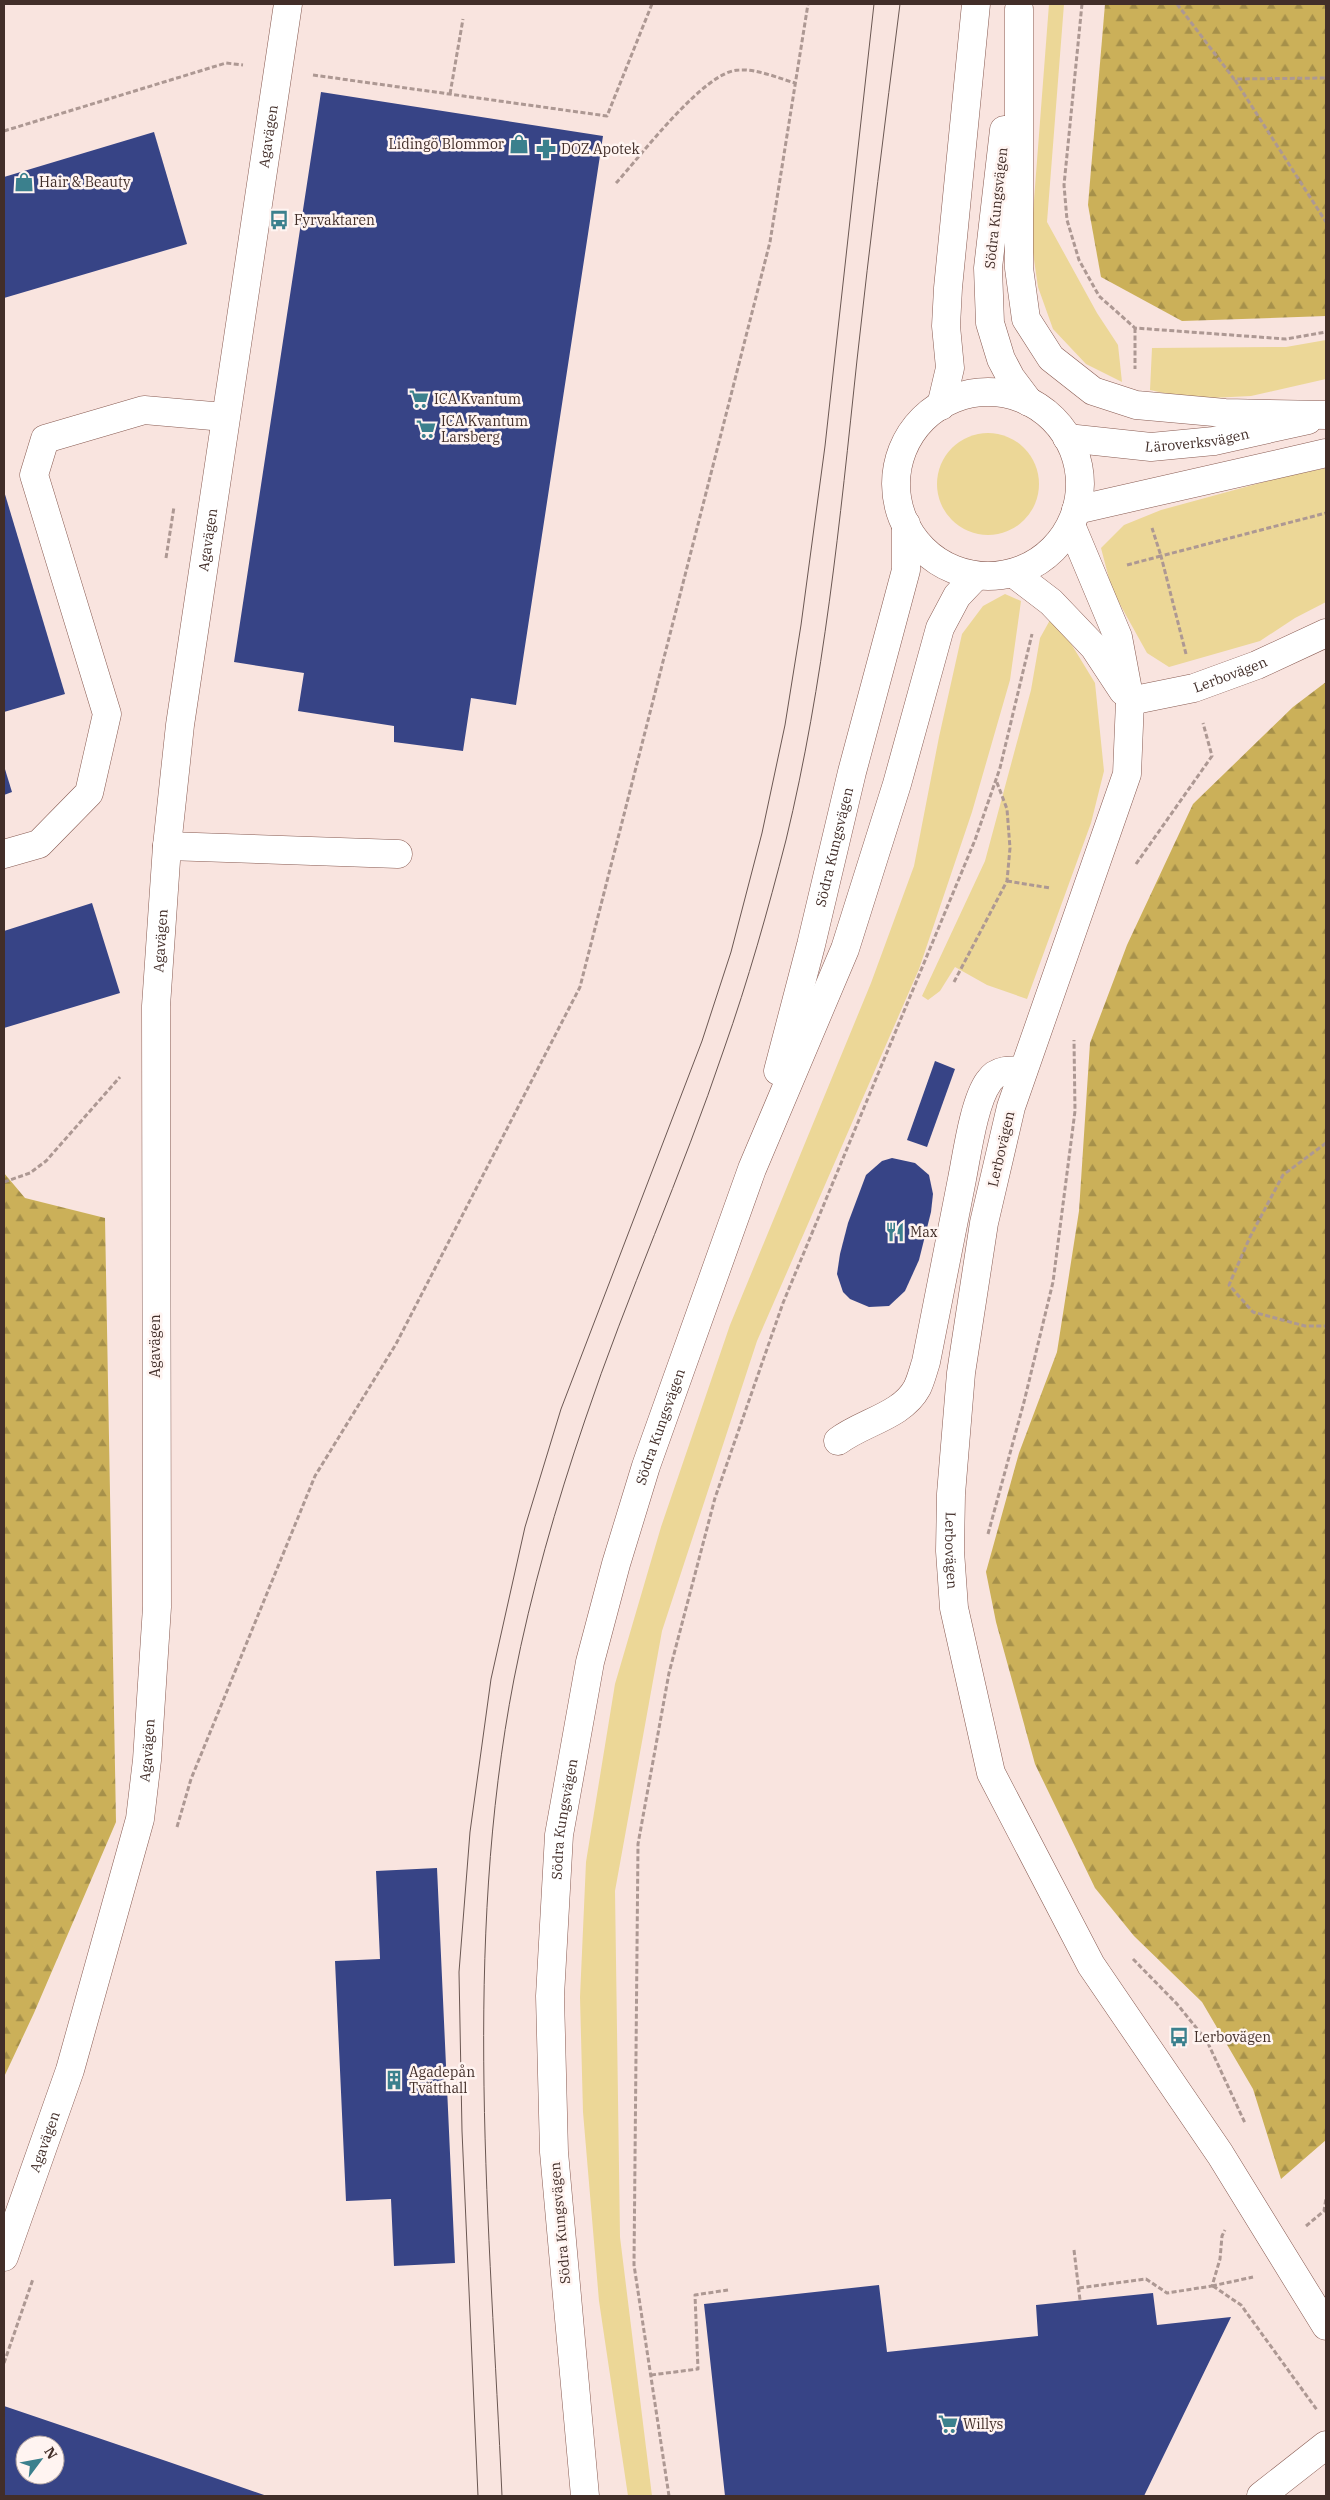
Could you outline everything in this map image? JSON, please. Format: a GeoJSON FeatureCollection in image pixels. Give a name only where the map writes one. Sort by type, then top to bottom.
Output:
{"type":"FeatureCollection","features":[{"type":"Feature","properties":{"kind":"street","name":"Agavägen"},"geometry":{"type":"LineString","coordinates":[[4,2257],[70,2070],[140,1818],[157,1607],[156,1016],[167,846],[180,725],[224,417],[288,4]]}},
{"type":"Feature","properties":{"kind":"street"},"geometry":{"type":"LineString","coordinates":[[941,406],[950,368],[946,326],[948,288],[976,4]]}},
{"type":"Feature","properties":{"kind":"street"},"geometry":{"type":"LineString","coordinates":[[1019,6],[1019,268],[1026,319],[1051,358],[1072,377],[1093,392],[1136,405],[1226,413],[1326,415]]}},
{"type":"Feature","properties":{"kind":"street","name":"Södra Kungsvägen"},"geometry":{"type":"LineString","coordinates":[[1019,6],[988,268],[990,324],[1001,359],[1011,378],[1029,402]]}},
{"type":"Feature","properties":{"kind":"street","name":"Södra Kungsvägen"},"geometry":{"type":"LineString","coordinates":[[987,393],[1016,397],[1029,402],[1048,414],[1067,438],[1076,456],[1079,476],[1073,517],[1057,545],[1046,556],[1027,568],[1013,573],[989,577],[976,576],[950,568],[932,557],[917,542],[906,524],[897,493],[900,461],[916,427],[941,406],[959,398],[987,393]]}},
{"type":"Feature","properties":{"kind":"street"},"geometry":{"type":"LineString","coordinates":[[4,854],[39,844],[89,793],[107,714],[34,475],[45,439],[144,410],[224,417]]}},
{"type":"Feature","properties":{"kind":"street","name":"Läroverksvägen"},"geometry":{"type":"LineString","coordinates":[[1067,438],[1151,447],[1214,441],[1326,415]]}},
{"type":"Feature","properties":{"kind":"street"},"geometry":{"type":"LineString","coordinates":[[1073,517],[1142,495],[1326,452]]}},
{"type":"Feature","properties":{"kind":"street","name":"Lerbovägen"},"geometry":{"type":"LineString","coordinates":[[1073,517],[1092,575],[1118,637],[1130,701],[1126,774],[1011,1107],[984,1223],[961,1373],[951,1494],[950,1551],[954,1608],[991,1773],[1090,1965],[1220,2154],[1326,2326]]}},
{"type":"Feature","properties":{"kind":"street","name":"Södra Kungsvägen"},"geometry":{"type":"LineString","coordinates":[[752,1169],[811,945],[852,772],[906,570],[906,524]]}},
{"type":"Feature","properties":{"kind":"street"},"geometry":{"type":"LineString","coordinates":[[1013,573],[1051,602],[1094,647],[1130,701]]}},
{"type":"Feature","properties":{"kind":"street","name":"Södra Kungsvägen"},"geometry":{"type":"LineString","coordinates":[[586,2496],[554,2152],[550,1996],[559,1835],[590,1662],[616,1564],[646,1466],[752,1169],[845,949],[897,784],[940,628],[957,596],[976,576]]}},
{"type":"Feature","properties":{"kind":"street","name":"Lerbovägen"},"geometry":{"type":"LineString","coordinates":[[1130,701],[1194,688],[1257,665],[1326,634]]}},
{"type":"Feature","properties":{"kind":"street"},"geometry":{"type":"LineString","coordinates":[[167,846],[398,854]]}},
{"type":"Feature","properties":{"kind":"street"},"geometry":{"type":"LineString","coordinates":[[838,1441],[853,1430],[897,1410],[907,1402],[917,1388],[926,1362],[968,1148],[983,1091],[990,1079],[998,1073],[1009,1070],[1023,1071]]}},
{"type":"Feature","properties":{"kind":"street"},"geometry":{"type":"LineString","coordinates":[[1261,2496],[1326,2445]]}},
{"type":"Feature","properties":{"kind":"path"},"geometry":{"type":"LineString","coordinates":[[4,131],[226,63],[607,116],[652,4]]}},
{"type":"Feature","properties":{"kind":"path"},"geometry":{"type":"LineString","coordinates":[[192,1779],[315,1476],[396,1344],[580,987],[770,242],[808,4]]}},
{"type":"Feature","properties":{"kind":"path"},"geometry":{"type":"LineString","coordinates":[[1082,4],[1064,184],[1067,220],[1079,260],[1099,296],[1135,328],[1286,339],[1326,332]]}},
{"type":"Feature","properties":{"kind":"path"},"geometry":{"type":"LineString","coordinates":[[1177,4],[1234,79],[1326,222]]}},
{"type":"Feature","properties":{"kind":"path"},"geometry":{"type":"LineString","coordinates":[[450,94],[463,19]]}},
{"type":"Feature","properties":{"kind":"path"},"geometry":{"type":"LineString","coordinates":[[616,183],[689,100],[714,79],[737,69],[756,71],[796,83]]}},
{"type":"Feature","properties":{"kind":"path"},"geometry":{"type":"LineString","coordinates":[[1234,79],[1326,78]]}},
{"type":"Feature","properties":{"kind":"path"},"geometry":{"type":"LineString","coordinates":[[1135,328],[1136,405]]}},
{"type":"Feature","properties":{"kind":"path"},"geometry":{"type":"LineString","coordinates":[[1132,869],[1212,756],[1161,556],[1142,495]]}},
{"type":"Feature","properties":{"kind":"path"},"geometry":{"type":"LineString","coordinates":[[1092,575],[1326,513]]}},
{"type":"Feature","properties":{"kind":"path"},"geometry":{"type":"LineString","coordinates":[[669,2496],[634,2265],[638,1844],[669,1673],[715,1498],[783,1302],[975,840],[996,780],[1035,622],[1051,602]]}},
{"type":"Feature","properties":{"kind":"path"},"geometry":{"type":"LineString","coordinates":[[954,982],[1007,881],[1010,848],[1007,809],[996,780]]}},
{"type":"Feature","properties":{"kind":"path"},"geometry":{"type":"LineString","coordinates":[[986,1539],[1024,1402],[1053,1282],[1075,1112],[1074,1038]]}},
{"type":"Feature","properties":{"kind":"path"},"geometry":{"type":"LineString","coordinates":[[4,1182],[30,1173],[46,1161],[124,1070]]}},
{"type":"Feature","properties":{"kind":"path"},"geometry":{"type":"LineString","coordinates":[[1326,1143],[1283,1175],[1229,1285],[1253,1312],[1305,1326],[1326,1326]]}},
{"type":"Feature","properties":{"kind":"path"},"geometry":{"type":"LineString","coordinates":[[1131,1957],[1177,2004],[1206,2042],[1249,2132]]}},
{"type":"Feature","properties":{"kind":"path"},"geometry":{"type":"LineString","coordinates":[[1212,2286],[1220,2258],[1222,2236]]}},
{"type":"Feature","properties":{"kind":"path"},"geometry":{"type":"LineString","coordinates":[[1074,2250],[1080,2300]]}},
{"type":"Feature","properties":{"kind":"path"},"geometry":{"type":"LineString","coordinates":[[1079,2288],[1146,2279],[1167,2293],[1255,2277]]}},
{"type":"Feature","properties":{"kind":"path"},"geometry":{"type":"LineString","coordinates":[[1212,2286],[1242,2305],[1321,2416]]}},
{"type":"Feature","properties":{"kind":"path"},"geometry":{"type":"LineString","coordinates":[[651,2375],[698,2369],[695,2295],[728,2290]]}},
{"type":"Feature","properties":{"kind":"shaded area"},"geometry":{"type":"Polygon","coordinates":[[[1049,4],[1064,4],[1047,222],[1097,313],[1118,345],[1122,382],[1086,364],[1053,329],[1038,287],[1031,239],[1049,4]]]}},
{"type":"Feature","properties":{"kind":"shaded area"},"geometry":{"type":"Polygon","coordinates":[[[1326,340],[1326,379],[1251,396],[1191,399],[1150,390],[1152,348],[1286,347],[1326,340]]]}},
{"type":"Feature","properties":{"kind":"shaded area"},"geometry":{"type":"Polygon","coordinates":[[[988,433],[998,434],[1017,441],[1031,455],[1038,474],[1038,494],[1031,513],[1017,527],[998,534],[988,535],[978,534],[959,527],[945,513],[938,494],[937,484],[938,474],[945,455],[959,441],[978,434],[988,433]]]}},
{"type":"Feature","properties":{"kind":"shaded area"},"geometry":{"type":"Polygon","coordinates":[[[1326,468],[1326,602],[1295,618],[1260,641],[1169,667],[1147,653],[1112,590],[1101,548],[1124,525],[1161,510],[1278,478],[1326,468]]]}},
{"type":"Feature","properties":{"kind":"shaded area"},"geometry":{"type":"Polygon","coordinates":[[[1005,594],[1021,601],[1010,680],[972,812],[919,969],[757,1341],[662,1631],[615,1891],[620,2237],[652,2496],[628,2496],[599,2301],[583,2112],[580,1997],[586,1862],[615,1684],[661,1527],[730,1325],[871,983],[914,866],[939,737],[962,634],[983,606],[1005,594]]]}},
{"type":"Feature","properties":{"kind":"shaded area"},"geometry":{"type":"Polygon","coordinates":[[[1050,620],[1067,637],[1095,683],[1104,771],[1091,823],[1027,999],[987,985],[955,967],[940,991],[928,1000],[922,996],[985,861],[1031,690],[1040,638],[1050,620]]]}},
{"type":"Feature","properties":{"kind":"green space"},"geometry":{"type":"Polygon","coordinates":[[[1105,4],[1326,4],[1326,316],[1182,321],[1101,277],[1088,205],[1105,4]]]}},
{"type":"Feature","properties":{"kind":"green space"},"geometry":{"type":"Polygon","coordinates":[[[1326,682],[1326,2140],[1281,2179],[1253,2089],[1202,2002],[1134,1936],[1095,1888],[1035,1764],[996,1622],[986,1572],[1019,1453],[1057,1352],[1079,1211],[1090,1043],[1127,945],[1193,804],[1293,707],[1326,682]]]}},
{"type":"Feature","properties":{"kind":"green space"},"geometry":{"type":"Polygon","coordinates":[[[4,1173],[25,1198],[105,1218],[116,1822],[34,2013],[4,2077],[4,1173]]]}},
{"type":"Feature","properties":{"kind":"building","name":"ICA Kvantum"},"geometry":{"type":"Polygon","coordinates":[[[321,92],[603,136],[516,705],[471,698],[463,751],[394,742],[394,726],[298,711],[304,673],[234,662],[321,92]]]}},
{"type":"Feature","properties":{"kind":"building"},"geometry":{"type":"Polygon","coordinates":[[[154,132],[187,244],[4,298],[4,177],[154,132]]]}},
{"type":"Feature","properties":{"kind":"building"},"geometry":{"type":"Polygon","coordinates":[[[4,491],[65,694],[4,712],[4,491]]]}},
{"type":"Feature","properties":{"kind":"building"},"geometry":{"type":"Polygon","coordinates":[[[4,766],[12,792],[4,795],[4,766]]]}},
{"type":"Feature","properties":{"kind":"building"},"geometry":{"type":"Polygon","coordinates":[[[92,903],[120,993],[4,1028],[4,931],[92,903]]]}},
{"type":"Feature","properties":{"kind":"building"},"geometry":{"type":"Polygon","coordinates":[[[935,1061],[955,1069],[927,1147],[907,1140],[935,1061]]]}},
{"type":"Feature","properties":{"kind":"building"},"geometry":{"type":"Polygon","coordinates":[[[892,1158],[915,1163],[929,1175],[933,1194],[931,1212],[919,1260],[905,1291],[889,1306],[869,1307],[850,1299],[843,1292],[837,1274],[840,1254],[848,1223],[866,1175],[882,1161],[892,1158]]]}},
{"type":"Feature","properties":{"kind":"building","name":"Agadepån Tvätthall"},"geometry":{"type":"Polygon","coordinates":[[[437,1868],[455,2263],[394,2266],[391,2199],[346,2201],[335,1961],[380,1959],[376,1871],[437,1868]]]}},
{"type":"Feature","properties":{"kind":"building","name":"Willys"},"geometry":{"type":"Polygon","coordinates":[[[879,2285],[887,2352],[1038,2336],[1036,2305],[1153,2293],[1157,2325],[1231,2317],[1144,2496],[725,2496],[704,2304],[879,2285]]]}},
{"type":"Feature","properties":{"kind":"building"},"geometry":{"type":"Polygon","coordinates":[[[4,2406],[169,2462],[267,2496],[4,2496],[4,2406]]]}},
{"type":"Feature","properties":{"kind":"tram line"},"geometry":{"type":"LineString","coordinates":[[478,2496],[462,2131],[459,1972],[470,1832],[491,1679],[525,1527],[561,1409],[702,1041],[731,952],[762,833],[785,725],[801,625],[825,446],[874,4]]}},
{"type":"Feature","properties":{"kind":"tram line"},"geometry":{"type":"LineString","coordinates":[[502,2496],[487,2189],[484,2087],[484,1984],[488,1882],[498,1780],[514,1679],[536,1581],[574,1452],[601,1373],[708,1096],[741,998],[786,840],[811,721],[821,661],[900,4]]}},
{"type":"Feature","properties":{"kind":"place","name":"Lidingö Blommor"},"geometry":{"type":"Point","coordinates":[519,144]}},
{"type":"Feature","properties":{"kind":"place","name":"DOZ Apotek"},"geometry":{"type":"Point","coordinates":[546,149]}},
{"type":"Feature","properties":{"kind":"place","name":"Hair & Beauty"},"geometry":{"type":"Point","coordinates":[24,182]}},
{"type":"Feature","properties":{"kind":"place","name":"Fyrvaktaren"},"geometry":{"type":"Point","coordinates":[279,220]}},
{"type":"Feature","properties":{"kind":"place","name":"ICA Kvantum"},"geometry":{"type":"Point","coordinates":[419,399]}},
{"type":"Feature","properties":{"kind":"place","name":"ICA Kvantum Larsberg"},"geometry":{"type":"Point","coordinates":[426,429]}},
{"type":"Feature","properties":{"kind":"place","name":"Max"},"geometry":{"type":"Point","coordinates":[895,1232]}},
{"type":"Feature","properties":{"kind":"place","name":"Lerbovägen"},"geometry":{"type":"Point","coordinates":[1179,2037]}},
{"type":"Feature","properties":{"kind":"place","name":"Agadepån Tvätthall"},"geometry":{"type":"Point","coordinates":[394,2080]}},
{"type":"Feature","properties":{"kind":"place","name":"Willys"},"geometry":{"type":"Point","coordinates":[948,2424]}}]}
